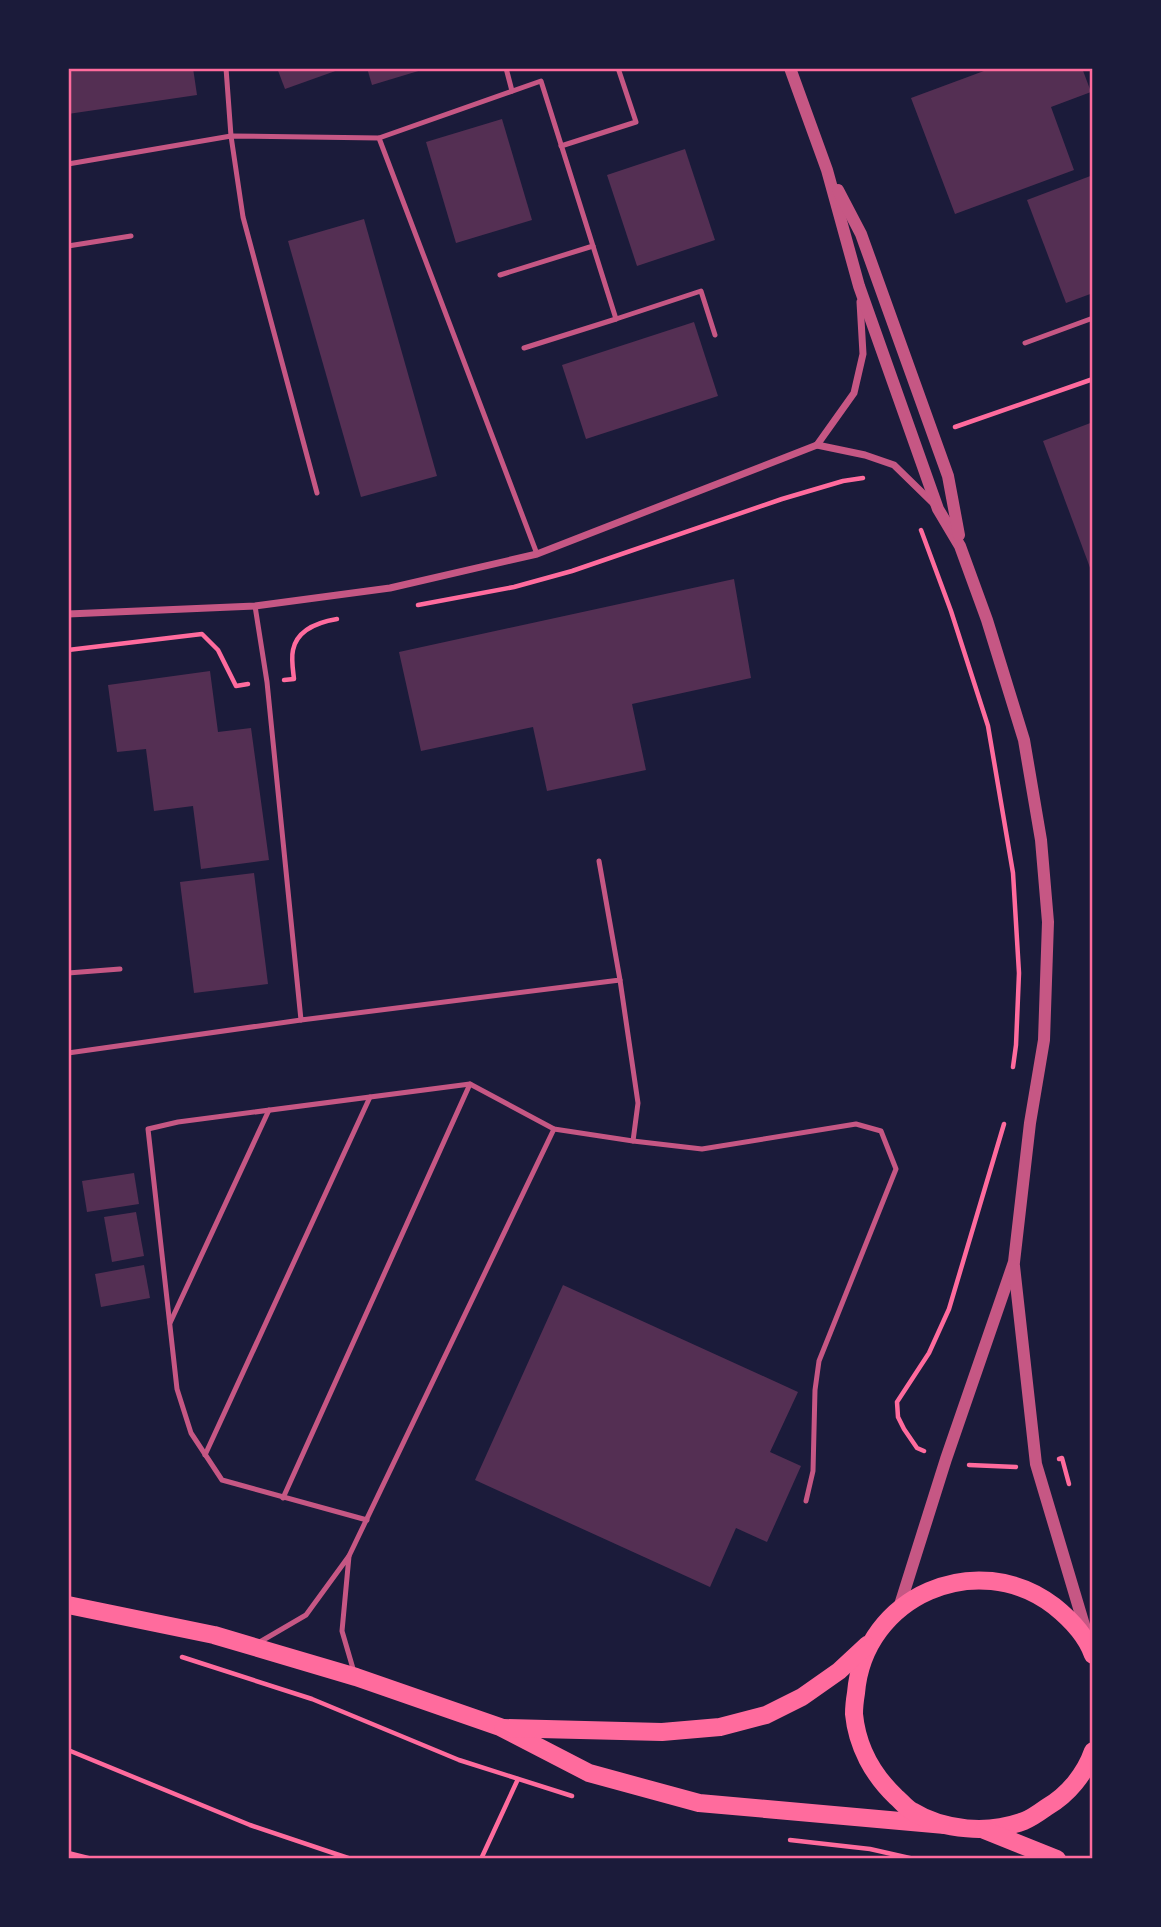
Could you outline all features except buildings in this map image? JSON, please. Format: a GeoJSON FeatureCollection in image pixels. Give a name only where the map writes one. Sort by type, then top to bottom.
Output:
{"type":"FeatureCollection","features":[{"type":"Feature","properties":{"kind":"main road"},"geometry":{"type":"LineString","coordinates":[[500,1727],[662,1732],[720,1727],[766,1715],[803,1697],[839,1671],[871,1641],[899,1608],[931,1589],[967,1580],[1004,1582],[1040,1595],[1069,1618],[1092,1652]]}},
{"type":"Feature","properties":{"kind":"main road"},"geometry":{"type":"LineString","coordinates":[[68,1605],[215,1635],[356,1677],[500,1727],[589,1773],[699,1803],[984,1830],[1056,1859]]}},
{"type":"Feature","properties":{"kind":"main road"},"geometry":{"type":"LineString","coordinates":[[871,1641],[857,1676],[854,1713],[862,1750],[881,1783],[911,1811],[945,1825]]}},
{"type":"Feature","properties":{"kind":"main road"},"geometry":{"type":"LineString","coordinates":[[984,1830],[1025,1821],[1062,1798],[1088,1765],[1093,1751]]}},
{"type":"Feature","properties":{"kind":"street"},"geometry":{"type":"LineString","coordinates":[[790,68],[827,170],[859,286],[938,509],[961,546]]}},
{"type":"Feature","properties":{"kind":"street"},"geometry":{"type":"LineString","coordinates":[[827,170],[861,234],[948,476],[961,546],[1024,740],[1041,840],[1048,922],[1044,1040],[1030,1122],[1014,1262],[946,1459],[899,1608]]}},
{"type":"Feature","properties":{"kind":"street"},"geometry":{"type":"LineString","coordinates":[[817,445],[854,393],[863,354],[859,286]]}},
{"type":"Feature","properties":{"kind":"street"},"geometry":{"type":"LineString","coordinates":[[68,614],[255,606],[390,588],[537,554],[817,445],[865,455],[894,465],[938,509]]}},
{"type":"Feature","properties":{"kind":"street"},"geometry":{"type":"LineString","coordinates":[[1014,1262],[1036,1464],[1092,1652]]}},
{"type":"Feature","properties":{"kind":"lane"},"geometry":{"type":"LineString","coordinates":[[226,68],[231,136],[243,217],[317,493]]}},
{"type":"Feature","properties":{"kind":"lane"},"geometry":{"type":"LineString","coordinates":[[506,68],[512,91]]}},
{"type":"Feature","properties":{"kind":"lane"},"geometry":{"type":"LineString","coordinates":[[561,146],[636,122],[618,68]]}},
{"type":"Feature","properties":{"kind":"lane"},"geometry":{"type":"LineString","coordinates":[[68,164],[231,136],[379,138],[541,80],[616,318]]}},
{"type":"Feature","properties":{"kind":"lane"},"geometry":{"type":"LineString","coordinates":[[379,138],[537,554]]}},
{"type":"Feature","properties":{"kind":"lane"},"geometry":{"type":"LineString","coordinates":[[68,246],[131,236]]}},
{"type":"Feature","properties":{"kind":"lane"},"geometry":{"type":"LineString","coordinates":[[500,275],[593,246]]}},
{"type":"Feature","properties":{"kind":"lane"},"geometry":{"type":"LineString","coordinates":[[524,348],[701,291],[715,335]]}},
{"type":"Feature","properties":{"kind":"lane"},"geometry":{"type":"LineString","coordinates":[[1025,342],[1093,318]]}},
{"type":"Feature","properties":{"kind":"lane"},"geometry":{"type":"LineString","coordinates":[[255,606],[267,682],[301,1020]]}},
{"type":"Feature","properties":{"kind":"lane"},"geometry":{"type":"LineString","coordinates":[[599,861],[638,1103],[633,1141]]}},
{"type":"Feature","properties":{"kind":"lane"},"geometry":{"type":"LineString","coordinates":[[68,973],[120,969]]}},
{"type":"Feature","properties":{"kind":"lane"},"geometry":{"type":"LineString","coordinates":[[68,1053],[301,1020],[620,980]]}},
{"type":"Feature","properties":{"kind":"lane"},"geometry":{"type":"LineString","coordinates":[[367,1520],[222,1480],[191,1433],[177,1389],[148,1129],[177,1122],[470,1084],[554,1129],[702,1149],[856,1124],[881,1131],[896,1169],[819,1361],[815,1390],[813,1471],[806,1501]]}},
{"type":"Feature","properties":{"kind":"lane"},"geometry":{"type":"LineString","coordinates":[[283,1498],[470,1084]]}},
{"type":"Feature","properties":{"kind":"lane"},"geometry":{"type":"LineString","coordinates":[[205,1455],[370,1097]]}},
{"type":"Feature","properties":{"kind":"lane"},"geometry":{"type":"LineString","coordinates":[[170,1323],[269,1110]]}},
{"type":"Feature","properties":{"kind":"lane"},"geometry":{"type":"LineString","coordinates":[[253,1646],[306,1615],[349,1556],[554,1129]]}},
{"type":"Feature","properties":{"kind":"lane"},"geometry":{"type":"LineString","coordinates":[[349,1556],[342,1631],[356,1677]]}},
{"type":"Feature","properties":{"kind":"path"},"geometry":{"type":"LineString","coordinates":[[933,435],[1093,379]]}},
{"type":"Feature","properties":{"kind":"path"},"geometry":{"type":"LineString","coordinates":[[412,606],[514,587],[572,571],[782,499],[843,481],[869,477]]}},
{"type":"Feature","properties":{"kind":"path"},"geometry":{"type":"LineString","coordinates":[[919,524],[951,611],[988,726],[1013,873],[1019,973],[1016,1045],[1012,1071]]}},
{"type":"Feature","properties":{"kind":"path"},"geometry":{"type":"LineString","coordinates":[[294,679],[292,651],[298,636],[313,626],[343,618]]}},
{"type":"Feature","properties":{"kind":"path"},"geometry":{"type":"LineString","coordinates":[[68,650],[202,634],[218,650],[236,686]]}},
{"type":"Feature","properties":{"kind":"path"},"geometry":{"type":"LineString","coordinates":[[1006,1111],[987,1185],[949,1309],[929,1353],[897,1402],[898,1417],[917,1448],[958,1464],[1019,1467],[1062,1458]]}},
{"type":"Feature","properties":{"kind":"path"},"geometry":{"type":"LineString","coordinates":[[175,1655],[312,1699],[459,1760],[580,1798]]}},
{"type":"Feature","properties":{"kind":"path"},"geometry":{"type":"LineString","coordinates":[[68,1750],[250,1825],[351,1859]]}},
{"type":"Feature","properties":{"kind":"path"},"geometry":{"type":"LineString","coordinates":[[481,1859],[519,1779]]}},
{"type":"Feature","properties":{"kind":"path"},"geometry":{"type":"LineString","coordinates":[[790,1840],[870,1849],[914,1859]]}},
{"type":"Feature","properties":{"kind":"path"},"geometry":{"type":"LineString","coordinates":[[68,1853],[92,1859]]}}]}
